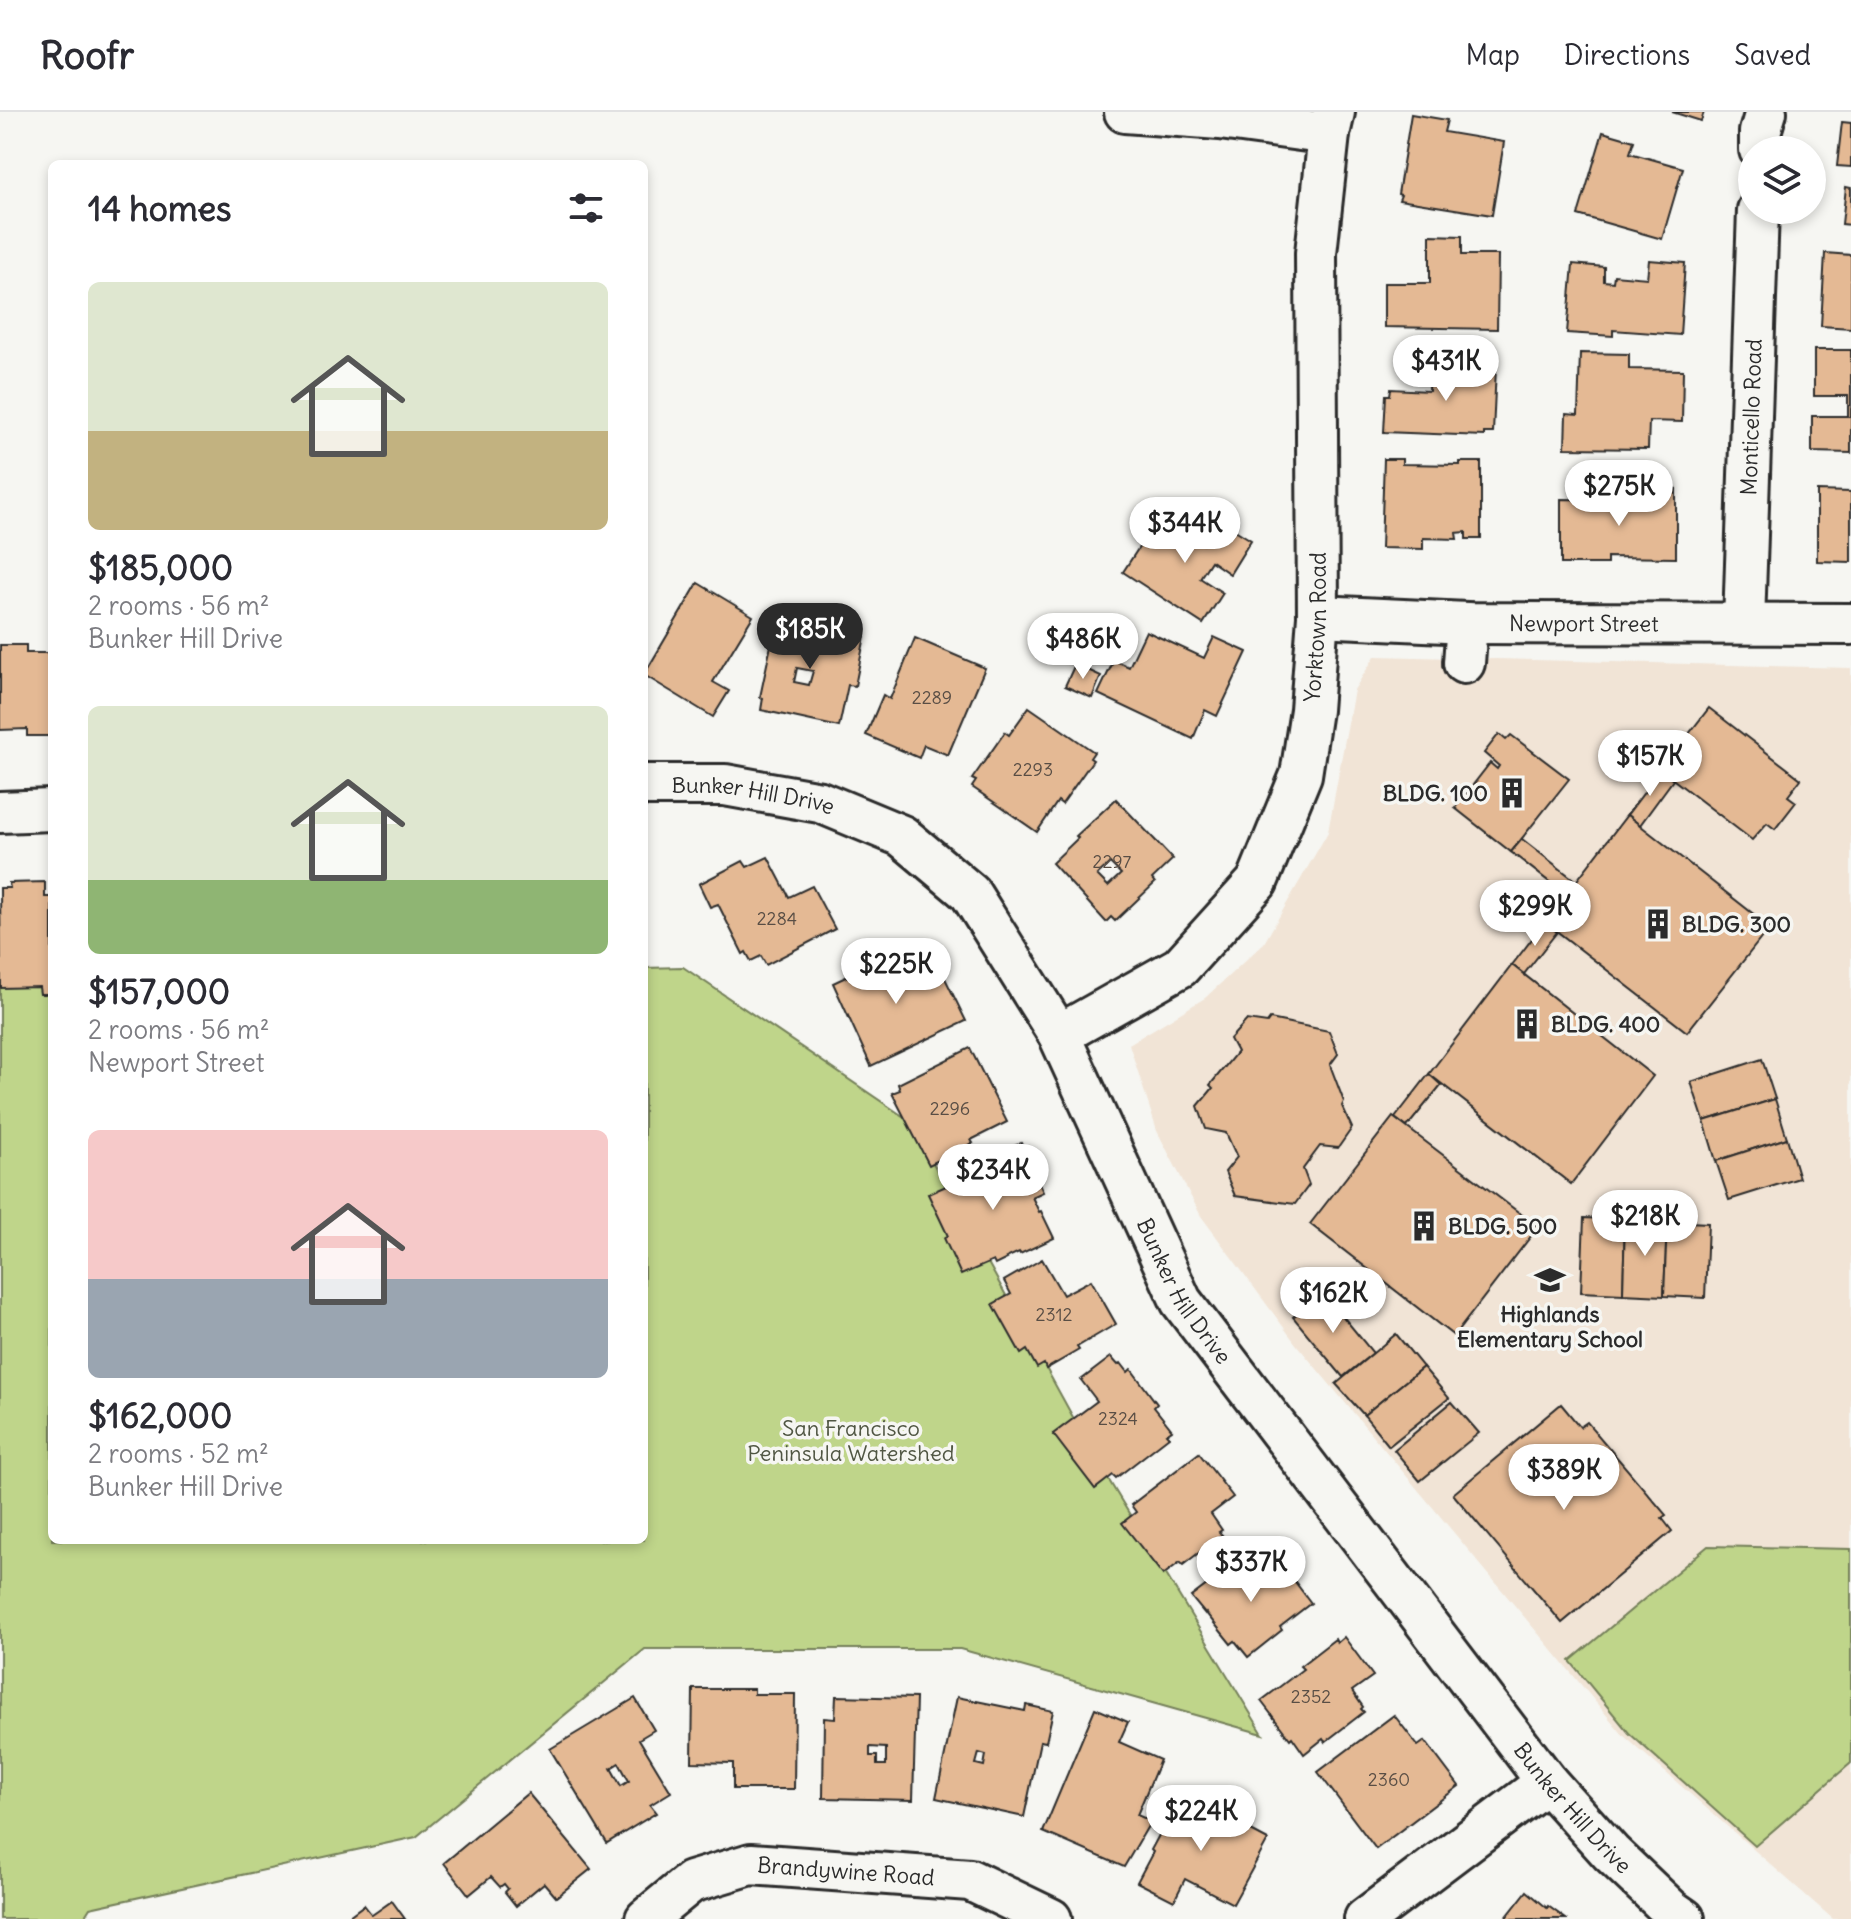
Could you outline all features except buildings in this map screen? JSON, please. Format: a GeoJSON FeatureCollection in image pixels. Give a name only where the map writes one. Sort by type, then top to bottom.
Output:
{"type":"FeatureCollection","features":[{"type":"Feature","properties":{"kind":"street"},"geometry":{"type":"LineString","coordinates":[[1125,112],[1332,123]]}},
{"type":"Feature","properties":{"kind":"street"},"geometry":{"type":"LineString","coordinates":[[1760,136],[1766,112]]}},
{"type":"Feature","properties":{"kind":"street","name":"Yorktown Road"},"geometry":{"type":"LineString","coordinates":[[1059,1035],[1180,967],[1257,882],[1301,775],[1311,710],[1318,616],[1316,253],[1332,123]]}},
{"type":"Feature","properties":{"kind":"street","name":"Monticello Road"},"geometry":{"type":"LineString","coordinates":[[1744,623],[1758,224]]}},
{"type":"Feature","properties":{"kind":"street","name":"Newport Street"},"geometry":{"type":"LineString","coordinates":[[1318,616],[1467,623],[1851,624]]}},
{"type":"Feature","properties":{"kind":"street"},"geometry":{"type":"LineString","coordinates":[[1464,663],[1467,623]]}},
{"type":"Feature","properties":{"kind":"street","name":"Bunker Hill Drive"},"geometry":{"type":"LineString","coordinates":[[648,785],[725,785],[820,802],[902,836],[970,893],[1059,1035],[1181,1301],[1547,1782],[1611,1853],[1684,1919]]}},
{"type":"Feature","properties":{"kind":"street"},"geometry":{"type":"LineString","coordinates":[[0,812],[48,810]]}},
{"type":"Feature","properties":{"kind":"street"},"geometry":{"type":"LineString","coordinates":[[1365,1919],[1547,1782]]}},
{"type":"Feature","properties":{"kind":"street","name":"Brandywine Road"},"geometry":{"type":"LineString","coordinates":[[646,1919],[691,1882],[751,1864],[970,1880],[1051,1919]]}},
{"type":"Feature","properties":{"kind":"shaded area","name":"Highlands Elementary School"},"geometry":{"type":"Polygon","coordinates":[[[1375,656],[1851,668],[1851,1919],[1833,1919],[1624,1736],[1296,1344],[1201,1216],[1157,1131],[1129,1044],[1205,998],[1264,943],[1328,832],[1354,690],[1375,656]]]}},
{"type":"Feature","properties":{"kind":"green space","name":"San Francisco Peninsula Watershed"},"geometry":{"type":"Polygon","coordinates":[[[683,967],[910,1121],[1096,1459],[1263,1734],[960,1649],[645,1649],[416,1837],[90,1908],[83,1919],[0,1919],[0,987],[48,986],[48,1544],[648,1544],[648,968],[683,967]]]}},
{"type":"Feature","properties":{"kind":"green space"},"geometry":{"type":"Polygon","coordinates":[[[1708,1546],[1851,1549],[1851,1763],[1755,1846],[1629,1733],[1570,1661],[1708,1546]]]}},
{"type":"Feature","properties":{"kind":"place","name":"BLDG. 100"},"geometry":{"type":"Point","coordinates":[1512,793]}},
{"type":"Feature","properties":{"kind":"place","name":"BLDG. 300"},"geometry":{"type":"Point","coordinates":[1658,924]}},
{"type":"Feature","properties":{"kind":"place","name":"BLDG. 400"},"geometry":{"type":"Point","coordinates":[1527,1024]}},
{"type":"Feature","properties":{"kind":"place","name":"BLDG. 500"},"geometry":{"type":"Point","coordinates":[1424,1226]}},
{"type":"Feature","properties":{"kind":"place","name":"Highlands Elementary School"},"geometry":{"type":"Point","coordinates":[1550,1280]}}]}
